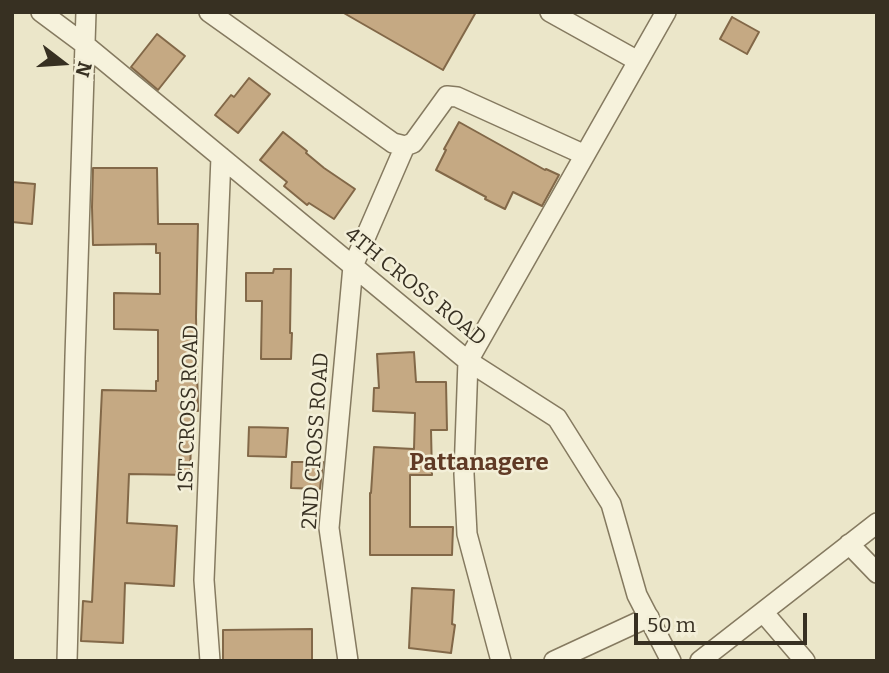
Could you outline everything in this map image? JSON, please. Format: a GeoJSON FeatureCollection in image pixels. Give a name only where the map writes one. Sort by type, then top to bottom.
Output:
{"type":"FeatureCollection","features":[{"type":"Feature","properties":{"kind":"street","name":"4TH CROSS ROAD"},"geometry":{"type":"LineString","coordinates":[[41,12],[84,44],[468,361],[557,418],[611,503],[637,595],[671,661]]}},
{"type":"Feature","properties":{"kind":"street"},"geometry":{"type":"LineString","coordinates":[[67,661],[86,12]]}},
{"type":"Feature","properties":{"kind":"street"},"geometry":{"type":"LineString","coordinates":[[209,12],[393,143],[405,146]]}},
{"type":"Feature","properties":{"kind":"street"},"geometry":{"type":"LineString","coordinates":[[550,12],[638,61]]}},
{"type":"Feature","properties":{"kind":"street"},"geometry":{"type":"LineString","coordinates":[[501,661],[467,534],[464,474],[468,361],[666,12]]}},
{"type":"Feature","properties":{"kind":"street","name":"2ND CROSS ROAD"},"geometry":{"type":"LineString","coordinates":[[348,661],[329,528],[353,266],[405,146],[413,143],[446,96],[457,97],[585,155]]}},
{"type":"Feature","properties":{"kind":"street","name":"1ST CROSS ROAD"},"geometry":{"type":"LineString","coordinates":[[210,661],[204,580],[221,157]]}},
{"type":"Feature","properties":{"kind":"street"},"geometry":{"type":"LineString","coordinates":[[699,661],[877,523]]}},
{"type":"Feature","properties":{"kind":"street"},"geometry":{"type":"LineString","coordinates":[[849,544],[877,573]]}},
{"type":"Feature","properties":{"kind":"street"},"geometry":{"type":"LineString","coordinates":[[763,612],[805,661]]}},
{"type":"Feature","properties":{"kind":"street"},"geometry":{"type":"LineString","coordinates":[[554,661],[649,617]]}},
{"type":"Feature","properties":{"kind":"building"},"geometry":{"type":"Polygon","coordinates":[[[342,12],[476,12],[443,70],[342,12]]]}},
{"type":"Feature","properties":{"kind":"building"},"geometry":{"type":"Polygon","coordinates":[[[732,17],[759,32],[747,54],[720,39],[732,17]]]}},
{"type":"Feature","properties":{"kind":"building"},"geometry":{"type":"Polygon","coordinates":[[[157,34],[185,56],[158,90],[131,67],[157,34]]]}},
{"type":"Feature","properties":{"kind":"building"},"geometry":{"type":"Polygon","coordinates":[[[249,78],[270,94],[238,133],[215,115],[249,78]]]}},
{"type":"Feature","properties":{"kind":"building"},"geometry":{"type":"Polygon","coordinates":[[[459,122],[545,170],[559,175],[542,206],[513,192],[505,209],[436,170],[459,122]]]}},
{"type":"Feature","properties":{"kind":"building"},"geometry":{"type":"Polygon","coordinates":[[[283,132],[324,168],[355,189],[334,219],[309,203],[307,205],[284,186],[287,182],[260,160],[283,132]]]}},
{"type":"Feature","properties":{"kind":"building"},"geometry":{"type":"Polygon","coordinates":[[[93,168],[157,168],[158,224],[198,224],[198,411],[194,411],[190,475],[129,474],[127,523],[177,526],[174,586],[125,583],[123,643],[81,641],[83,601],[92,602],[102,390],[156,391],[158,330],[114,329],[114,293],[160,294],[160,253],[156,253],[156,244],[93,245],[93,168]]]}},
{"type":"Feature","properties":{"kind":"building"},"geometry":{"type":"Polygon","coordinates":[[[12,182],[35,184],[32,224],[12,222],[12,182]]]}},
{"type":"Feature","properties":{"kind":"building"},"geometry":{"type":"Polygon","coordinates":[[[274,269],[291,269],[291,359],[261,359],[262,301],[246,301],[246,273],[273,273],[274,269]]]}},
{"type":"Feature","properties":{"kind":"building"},"geometry":{"type":"Polygon","coordinates":[[[414,352],[416,382],[446,382],[447,430],[431,430],[432,475],[410,475],[410,527],[453,527],[452,555],[370,555],[370,493],[374,447],[414,449],[415,413],[373,411],[374,388],[379,388],[377,354],[414,352]]]}},
{"type":"Feature","properties":{"kind":"building"},"geometry":{"type":"Polygon","coordinates":[[[249,427],[288,428],[286,457],[248,456],[249,427]]]}},
{"type":"Feature","properties":{"kind":"building"},"geometry":{"type":"Polygon","coordinates":[[[292,462],[323,462],[320,489],[291,488],[292,462]]]}},
{"type":"Feature","properties":{"kind":"building"},"geometry":{"type":"Polygon","coordinates":[[[412,588],[454,590],[452,624],[455,625],[451,653],[409,648],[412,588]]]}},
{"type":"Feature","properties":{"kind":"building"},"geometry":{"type":"Polygon","coordinates":[[[312,629],[312,661],[223,661],[223,630],[312,629]]]}},
{"type":"Feature","properties":{"kind":"district","name":"Pattanagere"},"geometry":{"type":"Point","coordinates":[479,463]}}]}
